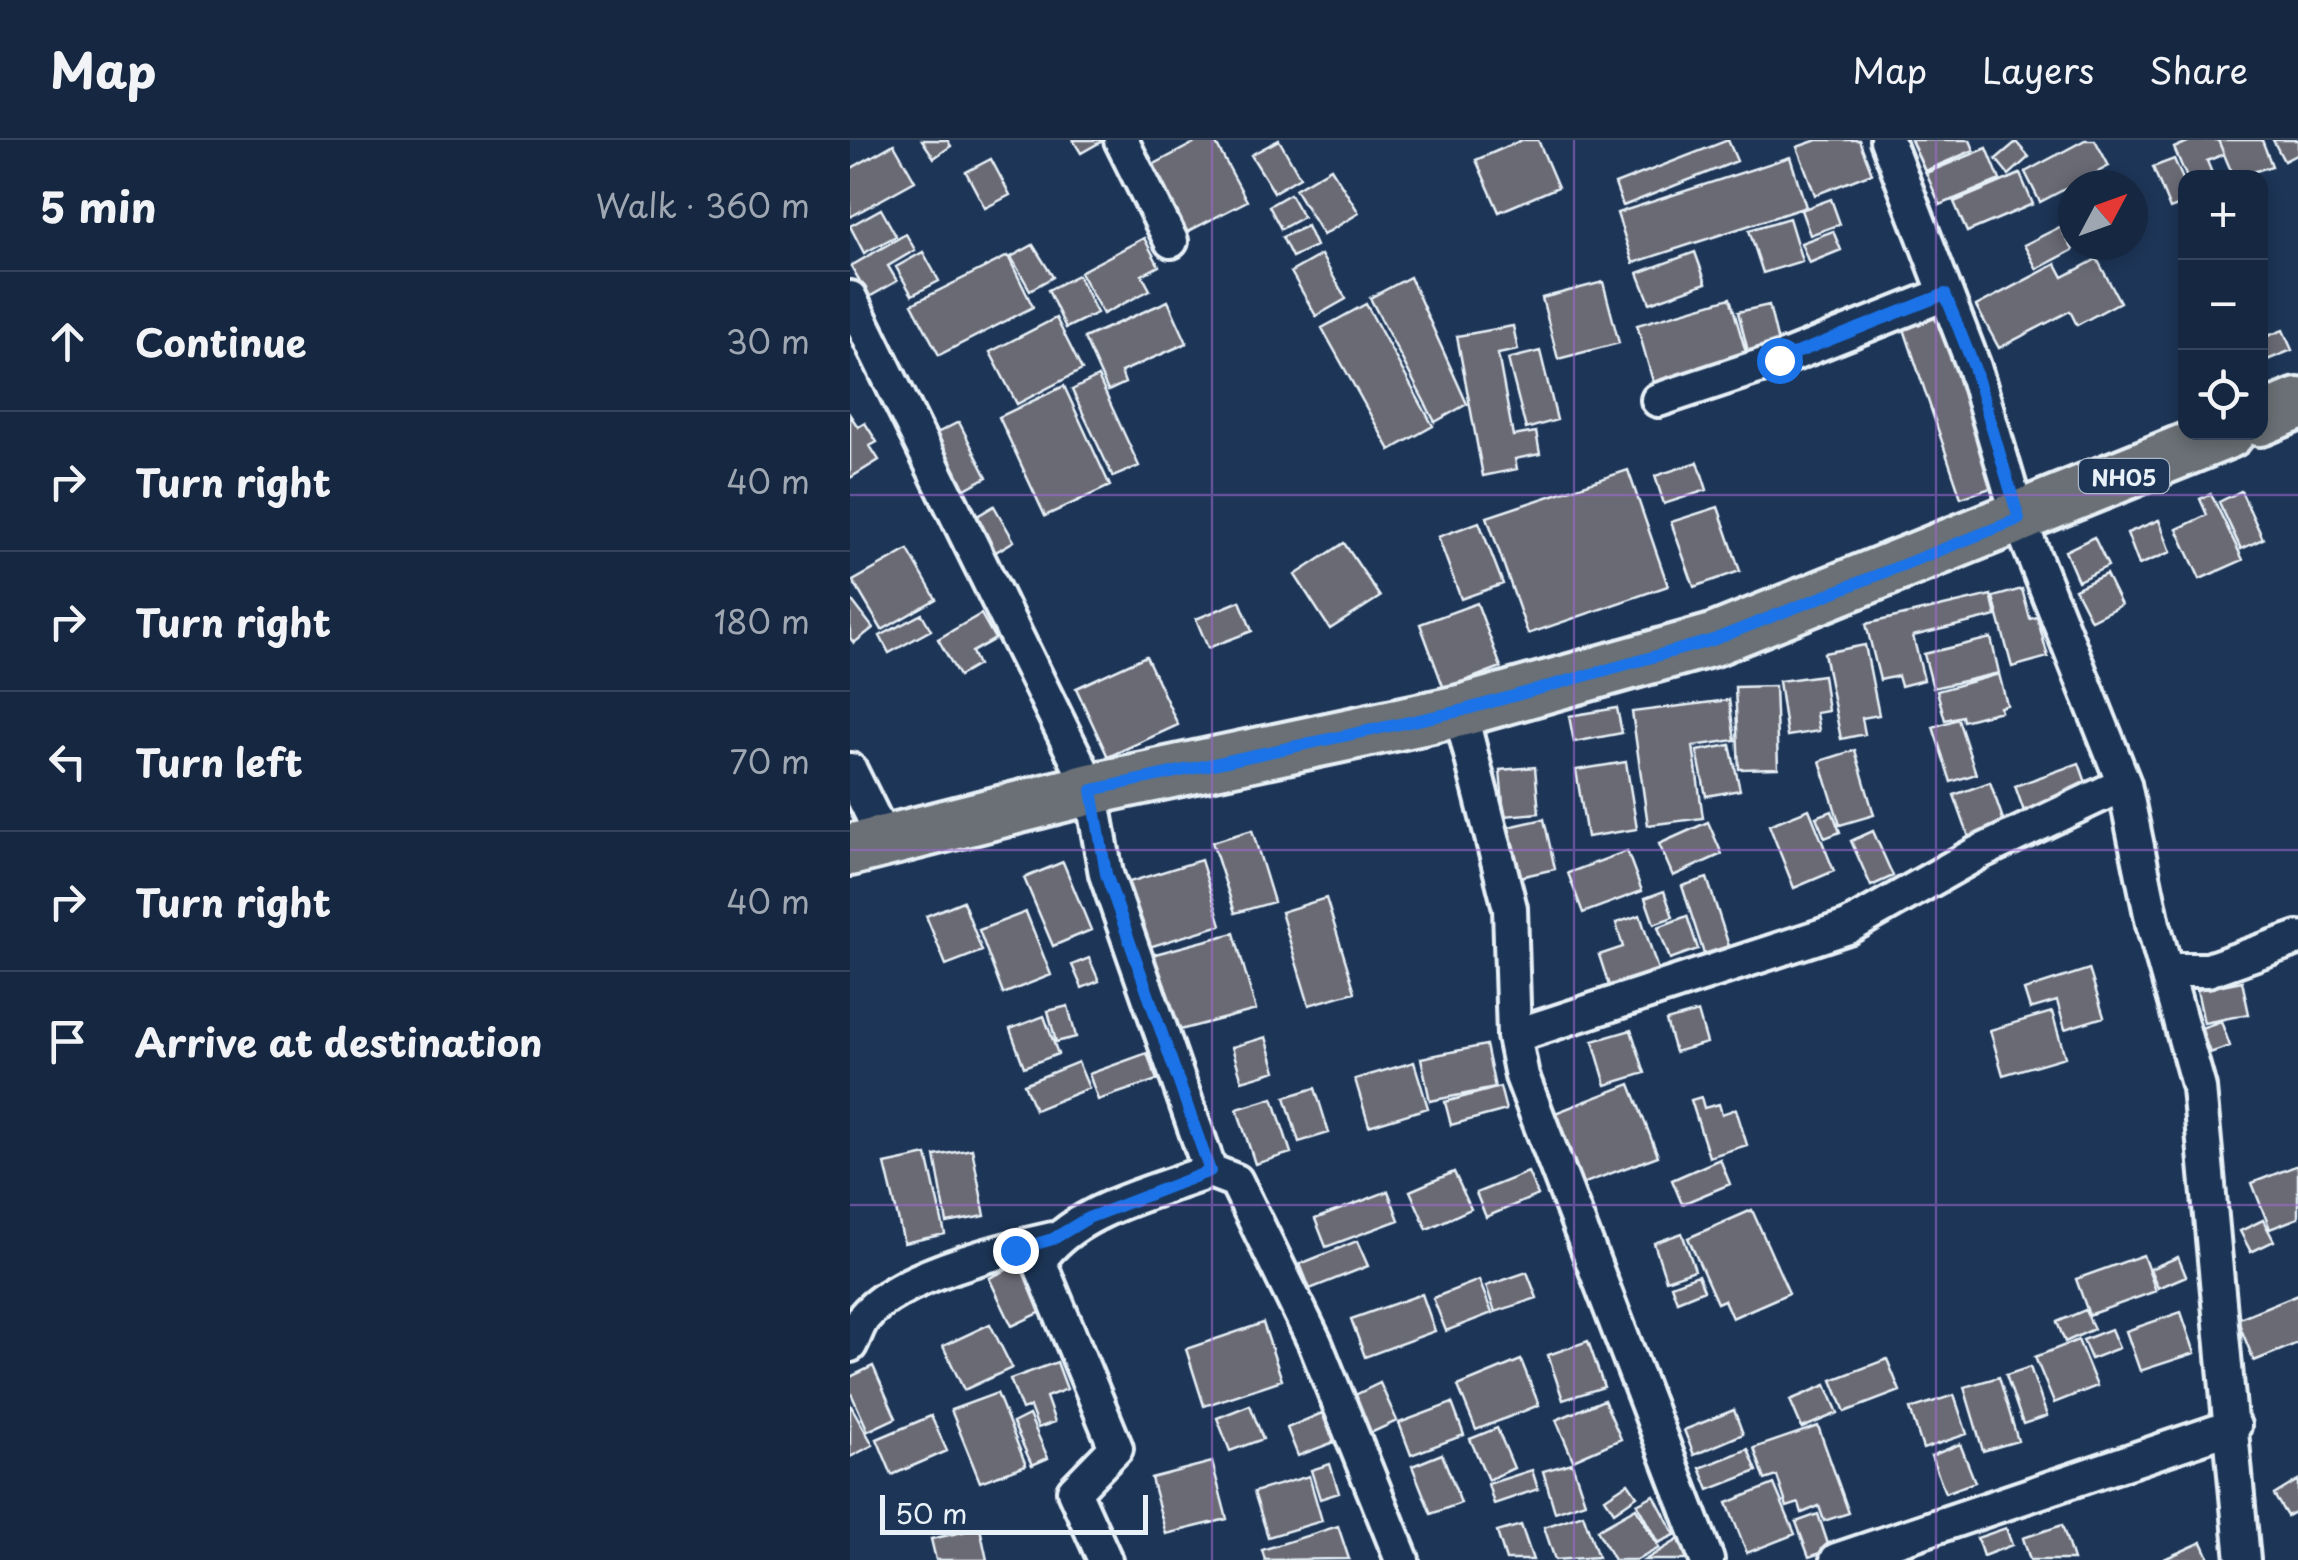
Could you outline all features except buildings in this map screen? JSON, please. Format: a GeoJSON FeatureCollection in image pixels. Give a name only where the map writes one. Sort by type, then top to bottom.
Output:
{"type":"FeatureCollection","features":[{"type":"Feature","properties":{"kind":"main road"},"geometry":{"type":"LineString","coordinates":[[2268,417],[2298,404]]}},
{"type":"Feature","properties":{"kind":"main road","name":"NH05"},"geometry":{"type":"LineString","coordinates":[[868,846],[1092,790],[1460,711],[1713,640],[2210,440]]}},
{"type":"Feature","properties":{"kind":"street"},"geometry":{"type":"LineString","coordinates":[[1122,140],[1171,242]]}},
{"type":"Feature","properties":{"kind":"street"},"geometry":{"type":"LineString","coordinates":[[1887,140],[1974,367],[2019,519],[2124,784],[2166,970],[2200,1088],[2234,1426],[2243,1560]]}},
{"type":"Feature","properties":{"kind":"street"},"geometry":{"type":"LineString","coordinates":[[1658,400],[1779,360],[1945,294]]}},
{"type":"Feature","properties":{"kind":"street"},"geometry":{"type":"LineString","coordinates":[[850,298],[1092,790],[1106,874],[1210,1171]]}},
{"type":"Feature","properties":{"kind":"street"},"geometry":{"type":"LineString","coordinates":[[1460,711],[1510,908],[1514,1036],[1528,1093],[1707,1560]]}},
{"type":"Feature","properties":{"kind":"street"},"geometry":{"type":"LineString","coordinates":[[850,770],[868,846]]}},
{"type":"Feature","properties":{"kind":"street"},"geometry":{"type":"LineString","coordinates":[[1514,1036],[1848,927],[1978,853],[2124,784]]}},
{"type":"Feature","properties":{"kind":"street"},"geometry":{"type":"LineString","coordinates":[[2166,970],[2208,970],[2298,938]]}},
{"type":"Feature","properties":{"kind":"street"},"geometry":{"type":"LineString","coordinates":[[850,1345],[863,1318],[889,1296],[953,1268],[1053,1239],[1088,1218],[1210,1171],[1236,1181],[1315,1343],[1402,1560]]}},
{"type":"Feature","properties":{"kind":"street"},"geometry":{"type":"LineString","coordinates":[[1053,1239],[1038,1261],[1116,1448],[1074,1492],[1105,1560]]}},
{"type":"Feature","properties":{"kind":"street"},"geometry":{"type":"LineString","coordinates":[[1838,1560],[2234,1426]]}},
{"type":"Feature","properties":{"kind":"route"},"geometry":{"type":"LineString","coordinates":[[1015,1250],[1053,1239],[1088,1218],[1210,1171],[1106,874],[1092,790],[1460,711],[1713,640],[2019,519],[1974,367],[1945,294],[1779,360]]}}]}
